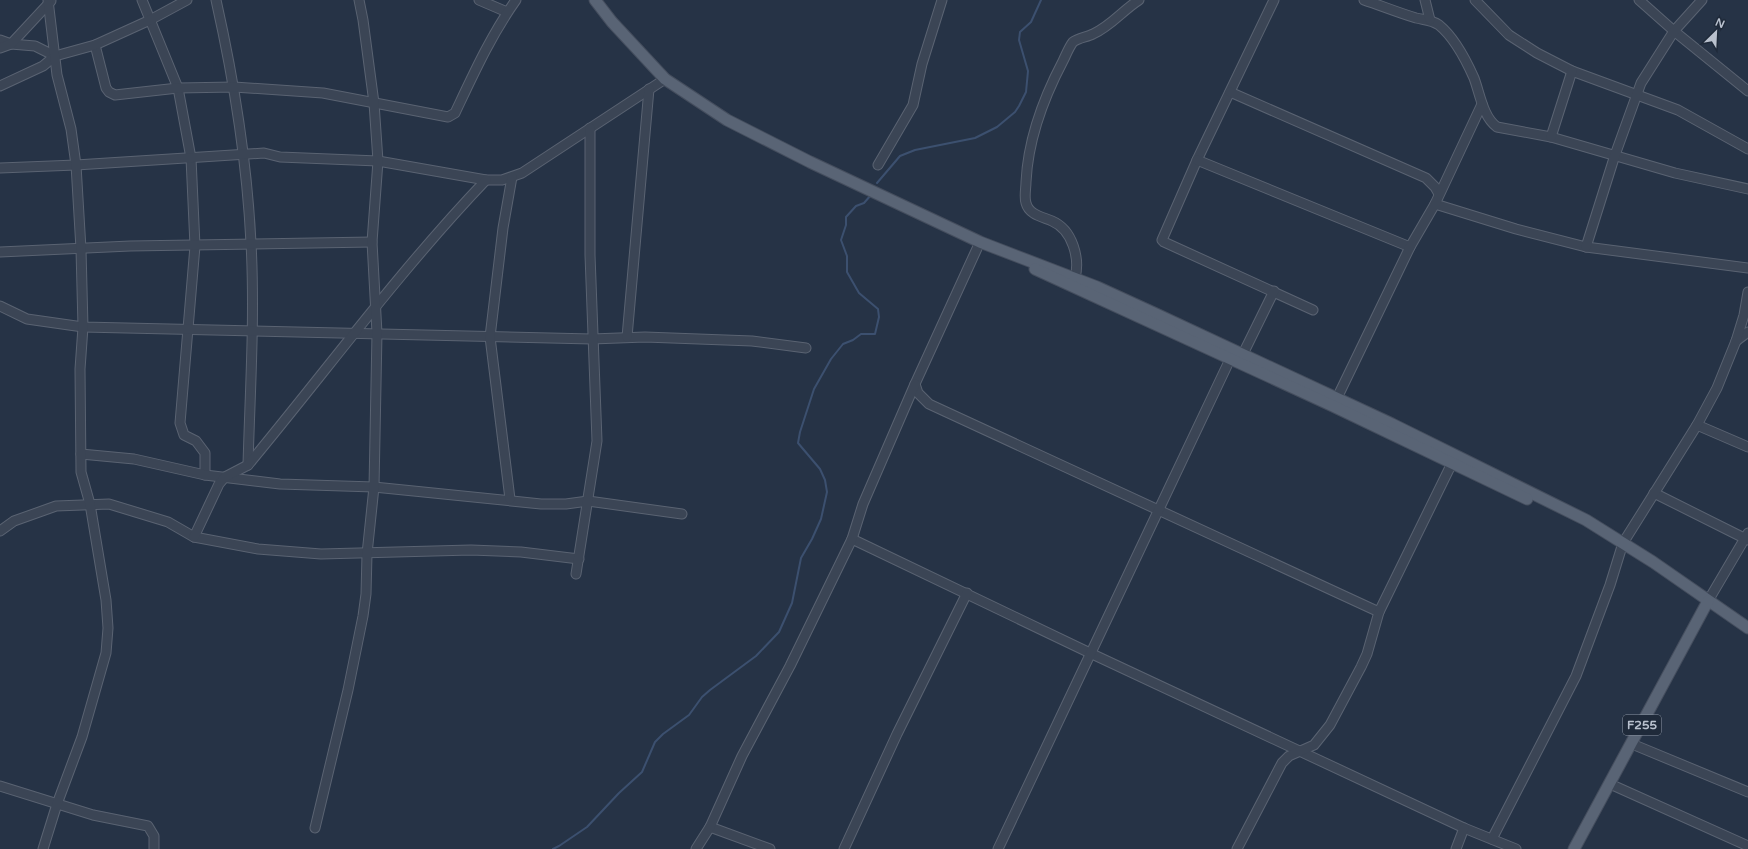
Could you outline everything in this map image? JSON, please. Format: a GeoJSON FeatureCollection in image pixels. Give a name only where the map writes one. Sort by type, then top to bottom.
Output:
{"type":"FeatureCollection","features":[{"type":"Feature","properties":{"kind":"main road"},"geometry":{"type":"LineString","coordinates":[[595,0],[612,22],[664,79],[726,120],[774,145],[980,242],[1018,258],[1075,278],[1236,357],[1453,459]]}},
{"type":"Feature","properties":{"kind":"main road"},"geometry":{"type":"LineString","coordinates":[[1018,258],[1040,272],[1153,322],[1337,398],[1584,527],[1623,543],[1748,628]]}},
{"type":"Feature","properties":{"kind":"main road","name":"F255"},"geometry":{"type":"LineString","coordinates":[[1574,849],[1708,601]]}},
{"type":"Feature","properties":{"kind":"street"},"geometry":{"type":"LineString","coordinates":[[142,0],[178,88],[191,158],[195,246],[180,423],[184,435],[196,441],[205,453],[205,475]]}},
{"type":"Feature","properties":{"kind":"street"},"geometry":{"type":"LineString","coordinates":[[0,86],[43,66],[55,56],[95,45],[150,20],[187,0]]}},
{"type":"Feature","properties":{"kind":"street"},"geometry":{"type":"LineString","coordinates":[[216,0],[234,87],[243,153],[251,243],[252,331],[248,465]]}},
{"type":"Feature","properties":{"kind":"street"},"geometry":{"type":"LineString","coordinates":[[315,828],[348,690],[361,624],[366,594],[367,554],[374,488],[377,333],[372,242],[378,161],[374,103],[363,20],[358,0]]}},
{"type":"Feature","properties":{"kind":"street"},"geometry":{"type":"LineString","coordinates":[[479,0],[507,12]]}},
{"type":"Feature","properties":{"kind":"street"},"geometry":{"type":"LineString","coordinates":[[95,45],[106,88],[109,92],[115,95],[178,88],[234,87],[323,93],[448,117],[455,113],[477,67],[507,12],[516,0]]}},
{"type":"Feature","properties":{"kind":"street"},"geometry":{"type":"LineString","coordinates":[[878,165],[913,105],[922,64],[942,0]]}},
{"type":"Feature","properties":{"kind":"street"},"geometry":{"type":"LineString","coordinates":[[1075,278],[1077,259],[1064,228],[1053,221],[1041,218],[1029,209],[1026,203],[1027,168],[1032,139],[1050,86],[1073,43],[1106,27],[1139,0]]}},
{"type":"Feature","properties":{"kind":"street"},"geometry":{"type":"LineString","coordinates":[[1274,0],[1197,160],[1162,240],[1313,310]]}},
{"type":"Feature","properties":{"kind":"street"},"geometry":{"type":"LineString","coordinates":[[1364,0],[1417,18],[1430,20],[1446,32],[1457,45],[1474,79],[1482,104],[1492,124],[1497,127],[1552,137],[1675,173],[1748,189]]}},
{"type":"Feature","properties":{"kind":"street"},"geometry":{"type":"LineString","coordinates":[[1425,0],[1430,20]]}},
{"type":"Feature","properties":{"kind":"street"},"geometry":{"type":"LineString","coordinates":[[1475,0],[1509,35],[1537,53],[1572,72],[1678,110],[1748,149]]}},
{"type":"Feature","properties":{"kind":"street"},"geometry":{"type":"LineString","coordinates":[[1639,0],[1674,31],[1748,91]]}},
{"type":"Feature","properties":{"kind":"street"},"geometry":{"type":"LineString","coordinates":[[1586,247],[1615,155],[1641,83],[1674,31],[1702,0]]}},
{"type":"Feature","properties":{"kind":"street"},"geometry":{"type":"LineString","coordinates":[[0,48],[11,44],[49,1]]}},
{"type":"Feature","properties":{"kind":"street"},"geometry":{"type":"LineString","coordinates":[[43,849],[57,804],[82,736],[106,653],[108,628],[106,600],[90,504],[81,472],[80,369],[83,327],[81,249],[76,165],[71,129],[58,75],[49,1]]}},
{"type":"Feature","properties":{"kind":"street"},"geometry":{"type":"LineString","coordinates":[[0,40],[11,44],[35,46],[55,56]]}},
{"type":"Feature","properties":{"kind":"street"},"geometry":{"type":"LineString","coordinates":[[1552,137],[1572,72]]}},
{"type":"Feature","properties":{"kind":"street"},"geometry":{"type":"LineString","coordinates":[[0,168],[76,165],[191,158],[243,153],[264,153],[280,157],[378,161],[486,180],[502,180],[522,173],[664,79]]}},
{"type":"Feature","properties":{"kind":"street"},"geometry":{"type":"LineString","coordinates":[[627,338],[649,89]]}},
{"type":"Feature","properties":{"kind":"street"},"geometry":{"type":"LineString","coordinates":[[1230,92],[1426,178],[1435,186],[1439,194]]}},
{"type":"Feature","properties":{"kind":"street"},"geometry":{"type":"LineString","coordinates":[[1337,398],[1410,247],[1435,204],[1482,104]]}},
{"type":"Feature","properties":{"kind":"street"},"geometry":{"type":"LineString","coordinates":[[576,574],[596,441],[596,386],[592,339],[590,128]]}},
{"type":"Feature","properties":{"kind":"street"},"geometry":{"type":"LineString","coordinates":[[1197,160],[1410,247]]}},
{"type":"Feature","properties":{"kind":"street"},"geometry":{"type":"LineString","coordinates":[[510,499],[490,337],[503,228],[512,177]]}},
{"type":"Feature","properties":{"kind":"street"},"geometry":{"type":"LineString","coordinates":[[194,536],[219,484],[225,477],[248,465],[459,207],[486,180]]}},
{"type":"Feature","properties":{"kind":"street"},"geometry":{"type":"LineString","coordinates":[[1435,204],[1516,229],[1586,247],[1748,268]]}},
{"type":"Feature","properties":{"kind":"street"},"geometry":{"type":"LineString","coordinates":[[0,252],[130,246],[372,242]]}},
{"type":"Feature","properties":{"kind":"street"},"geometry":{"type":"LineString","coordinates":[[696,849],[710,827],[742,756],[790,666],[852,539],[863,504],[915,384],[980,242]]}},
{"type":"Feature","properties":{"kind":"street"},"geometry":{"type":"LineString","coordinates":[[998,849],[1158,510],[1236,357],[1274,291]]}},
{"type":"Feature","properties":{"kind":"street"},"geometry":{"type":"LineString","coordinates":[[1492,839],[1576,676],[1600,612],[1623,543],[1697,425],[1716,388],[1736,341],[1744,315],[1748,292]]}},
{"type":"Feature","properties":{"kind":"street"},"geometry":{"type":"LineString","coordinates":[[0,306],[27,319],[83,327],[592,339],[645,336],[752,341],[806,348]]}},
{"type":"Feature","properties":{"kind":"street"},"geometry":{"type":"LineString","coordinates":[[1736,341],[1748,332]]}},
{"type":"Feature","properties":{"kind":"street"},"geometry":{"type":"LineString","coordinates":[[915,384],[918,393],[929,404],[1379,612]]}},
{"type":"Feature","properties":{"kind":"street"},"geometry":{"type":"LineString","coordinates":[[1697,425],[1748,447]]}},
{"type":"Feature","properties":{"kind":"street"},"geometry":{"type":"LineString","coordinates":[[81,454],[134,460],[205,475],[280,484],[374,488],[510,499],[541,504],[566,504],[588,501],[682,514]]}},
{"type":"Feature","properties":{"kind":"street"},"geometry":{"type":"LineString","coordinates":[[1237,849],[1282,763],[1289,756],[1299,750],[1314,745],[1330,724],[1367,654],[1379,612],[1453,459]]}},
{"type":"Feature","properties":{"kind":"street"},"geometry":{"type":"LineString","coordinates":[[1654,493],[1747,537],[1708,601]]}},
{"type":"Feature","properties":{"kind":"street"},"geometry":{"type":"LineString","coordinates":[[0,531],[14,521],[56,506],[109,504],[168,522],[194,536],[258,549],[321,554],[367,554],[471,550],[507,551],[579,559]]}},
{"type":"Feature","properties":{"kind":"street"},"geometry":{"type":"LineString","coordinates":[[852,539],[1090,653],[1464,828],[1516,849]]}},
{"type":"Feature","properties":{"kind":"street"},"geometry":{"type":"LineString","coordinates":[[844,849],[897,734],[967,593]]}},
{"type":"Feature","properties":{"kind":"street"},"geometry":{"type":"LineString","coordinates":[[1632,744],[1748,792]]}},
{"type":"Feature","properties":{"kind":"street"},"geometry":{"type":"LineString","coordinates":[[1610,784],[1748,846]]}},
{"type":"Feature","properties":{"kind":"street"},"geometry":{"type":"LineString","coordinates":[[0,786],[93,815],[148,826],[154,836],[154,849]]}},
{"type":"Feature","properties":{"kind":"street"},"geometry":{"type":"LineString","coordinates":[[710,827],[770,849]]}},
{"type":"Feature","properties":{"kind":"street"},"geometry":{"type":"LineString","coordinates":[[1456,849],[1464,828]]}},
{"type":"Feature","properties":{"kind":"waterway"},"geometry":{"type":"LineString","coordinates":[[877,183],[900,156],[915,150],[975,138],[997,127],[1015,112],[1026,92],[1028,71],[1019,40],[1020,32],[1031,22],[1041,0]]}},
{"type":"Feature","properties":{"kind":"waterway"},"geometry":{"type":"LineString","coordinates":[[553,849],[587,827],[619,793],[642,772],[655,742],[663,734],[689,715],[702,697],[710,690],[756,656],[779,632],[792,603],[801,558],[821,519],[827,492],[825,480],[820,469],[798,443],[800,432],[814,389],[831,359],[843,344],[853,340],[861,334],[875,334],[879,317],[878,309],[859,293],[847,272],[847,256],[841,240],[846,225],[846,217],[856,206],[864,203],[871,195]]}}]}
